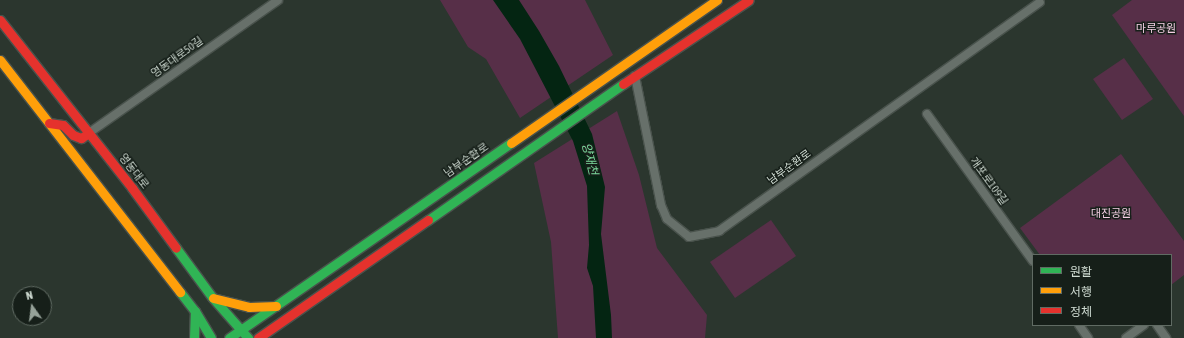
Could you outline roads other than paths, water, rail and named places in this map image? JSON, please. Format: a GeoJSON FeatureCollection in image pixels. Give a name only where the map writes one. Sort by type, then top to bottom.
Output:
{"type":"FeatureCollection","features":[{"type":"Feature","properties":{"kind":"main road","name":"남부순환로"},"geometry":{"type":"LineString","coordinates":[[229,338],[717,0]]}},
{"type":"Feature","properties":{"kind":"main road"},"geometry":{"type":"LineString","coordinates":[[258,338],[632,78],[749,0]]}},
{"type":"Feature","properties":{"kind":"main road","name":"영동대로"},"geometry":{"type":"LineString","coordinates":[[0,20],[132,188],[212,297],[248,338]]}},
{"type":"Feature","properties":{"kind":"main road"},"geometry":{"type":"LineString","coordinates":[[0,60],[195,311],[211,338]]}},
{"type":"Feature","properties":{"kind":"main road"},"geometry":{"type":"LineString","coordinates":[[48,122],[63,125],[73,135],[81,138],[89,133]]}},
{"type":"Feature","properties":{"kind":"main road"},"geometry":{"type":"LineString","coordinates":[[212,297],[239,306],[263,307],[277,305]]}},
{"type":"Feature","properties":{"kind":"main road"},"geometry":{"type":"LineString","coordinates":[[194,338],[195,311]]}},
{"type":"Feature","properties":{"kind":"main road"},"geometry":{"type":"LineString","coordinates":[[279,334],[281,322]]}},
{"type":"Feature","properties":{"kind":"street","name":"영동대로50길"},"geometry":{"type":"LineString","coordinates":[[89,133],[278,0]]}},
{"type":"Feature","properties":{"kind":"street","name":"남부순환로"},"geometry":{"type":"LineString","coordinates":[[632,78],[661,205],[667,219],[689,237],[719,231],[1040,2]]}},
{"type":"Feature","properties":{"kind":"street","name":"개포로109길"},"geometry":{"type":"LineString","coordinates":[[927,114],[1032,260]]}},
{"type":"Feature","properties":{"kind":"street"},"geometry":{"type":"LineString","coordinates":[[1080,326],[1088,338]]}},
{"type":"Feature","properties":{"kind":"street"},"geometry":{"type":"LineString","coordinates":[[1126,338],[1143,326]]}},
{"type":"Feature","properties":{"kind":"street"},"geometry":{"type":"LineString","coordinates":[[1158,326],[1166,338]]}},
{"type":"Feature","properties":{"kind":"water","name":"양재천"},"geometry":{"type":"Polygon","coordinates":[[[493,0],[519,0],[559,66],[592,134],[605,187],[601,234],[611,315],[612,338],[596,338],[593,286],[587,268],[589,245],[587,186],[573,141],[520,39],[493,0]]]}},
{"type":"Feature","properties":{"kind":"park label","name":"마루공원"},"geometry":{"type":"Point","coordinates":[1156,28]}},
{"type":"Feature","properties":{"kind":"park label","name":"대진공원"},"geometry":{"type":"Point","coordinates":[1111,213]}}]}
